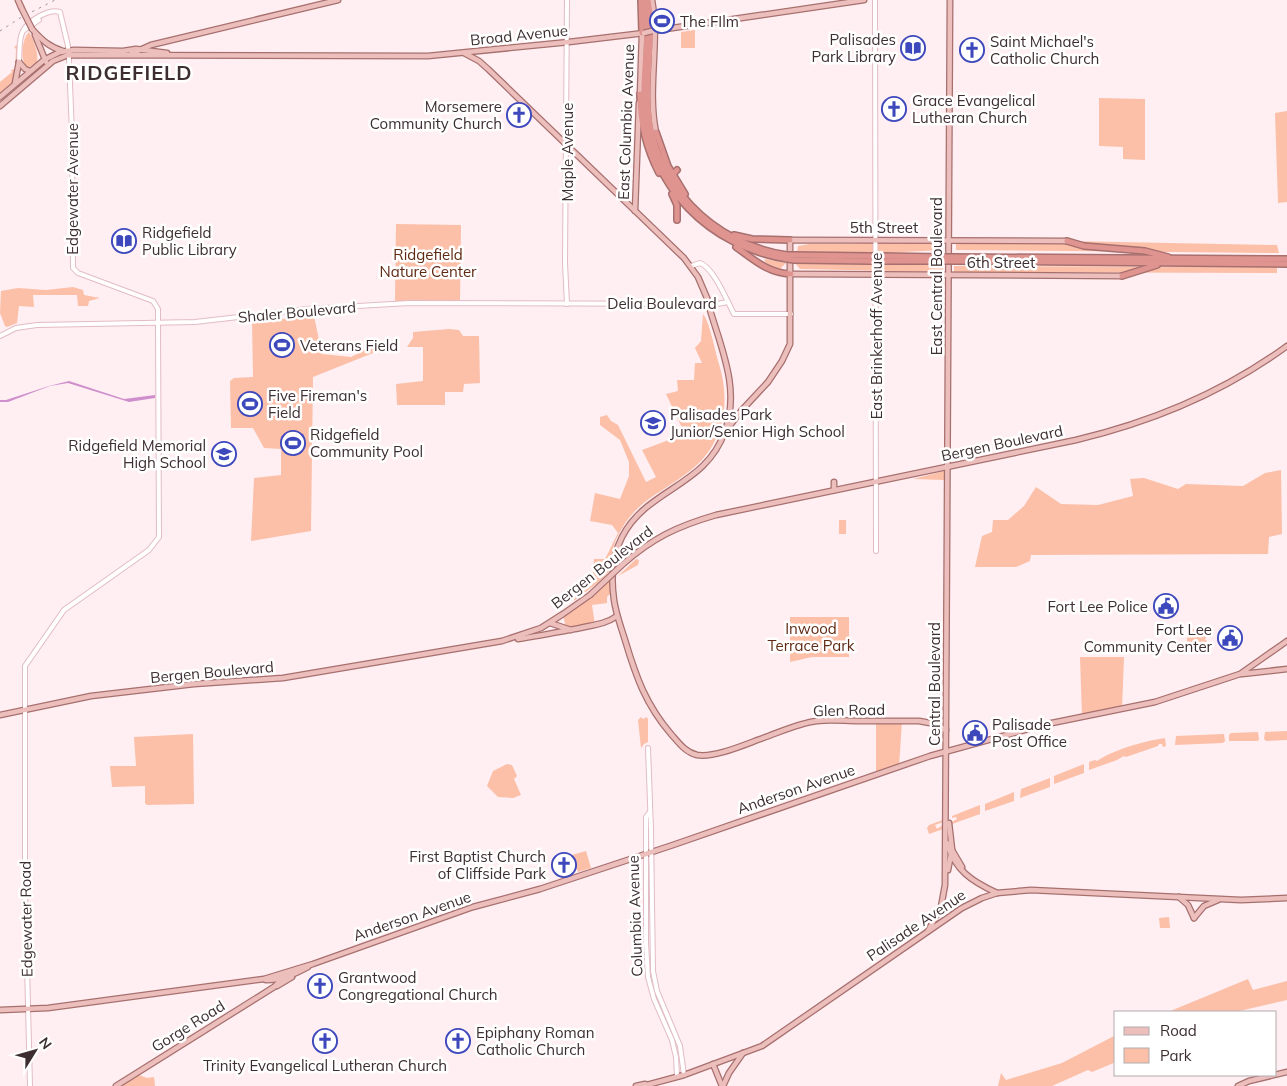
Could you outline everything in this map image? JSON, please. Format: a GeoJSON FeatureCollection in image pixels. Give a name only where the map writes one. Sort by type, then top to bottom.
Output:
{"type":"FeatureCollection","features":[{"type":"Feature","properties":{"kind":"highway"},"geometry":{"type":"LineString","coordinates":[[642,0],[643,33]]}},
{"type":"Feature","properties":{"kind":"highway"},"geometry":{"type":"LineString","coordinates":[[642,0],[646,23],[644,105],[649,137],[667,181],[681,200],[703,223]]}},
{"type":"Feature","properties":{"kind":"highway"},"geometry":{"type":"LineString","coordinates":[[648,0],[650,29],[648,106],[652,133],[658,154],[670,178],[698,213],[723,232],[754,247],[787,257]]}},
{"type":"Feature","properties":{"kind":"highway"},"geometry":{"type":"LineString","coordinates":[[640,94],[642,123],[648,147],[659,173],[677,205],[677,220]]}},
{"type":"Feature","properties":{"kind":"highway"},"geometry":{"type":"LineString","coordinates":[[656,132],[661,151],[698,213]]}},
{"type":"Feature","properties":{"kind":"highway"},"geometry":{"type":"LineString","coordinates":[[672,194],[689,213],[769,270],[791,274]]}},
{"type":"Feature","properties":{"kind":"highway"},"geometry":{"type":"LineString","coordinates":[[723,232],[749,239],[790,240]]}},
{"type":"Feature","properties":{"kind":"highway"},"geometry":{"type":"LineString","coordinates":[[728,240],[755,252],[794,258],[1285,261]]}},
{"type":"Feature","properties":{"kind":"highway"},"geometry":{"type":"LineString","coordinates":[[1067,241],[1084,246],[1149,251],[1176,260]]}},
{"type":"Feature","properties":{"kind":"highway"},"geometry":{"type":"LineString","coordinates":[[1043,260],[1166,263]]}},
{"type":"Feature","properties":{"kind":"highway"},"geometry":{"type":"LineString","coordinates":[[1122,276],[1143,268],[1176,260]]}},
{"type":"Feature","properties":{"kind":"main road"},"geometry":{"type":"LineString","coordinates":[[18,0],[44,60],[48,65]]}},
{"type":"Feature","properties":{"kind":"main road"},"geometry":{"type":"LineString","coordinates":[[124,55],[150,45],[338,0]]}},
{"type":"Feature","properties":{"kind":"main road"},"geometry":{"type":"LineString","coordinates":[[652,0],[652,100],[656,132]]}},
{"type":"Feature","properties":{"kind":"main road","name":"Broad Avenue"},"geometry":{"type":"LineString","coordinates":[[67,52],[124,55],[421,56],[643,33],[864,0]]}},
{"type":"Feature","properties":{"kind":"main road","name":"East Central Boulevard"},"geometry":{"type":"LineString","coordinates":[[947,552],[950,0]]}},
{"type":"Feature","properties":{"kind":"main road"},"geometry":{"type":"LineString","coordinates":[[32,29],[50,46],[67,52]]}},
{"type":"Feature","properties":{"kind":"main road","name":"East Columbia Avenue"},"geometry":{"type":"LineString","coordinates":[[635,211],[638,108],[643,33]]}},
{"type":"Feature","properties":{"kind":"main road"},"geometry":{"type":"LineString","coordinates":[[5,102],[2,95],[44,60],[67,52],[141,49]]}},
{"type":"Feature","properties":{"kind":"main road","name":"Broad Avenue"},"geometry":{"type":"LineString","coordinates":[[141,49],[174,54]]}},
{"type":"Feature","properties":{"kind":"main road"},"geometry":{"type":"LineString","coordinates":[[0,106],[48,65],[67,52]]}},
{"type":"Feature","properties":{"kind":"main road"},"geometry":{"type":"LineString","coordinates":[[463,53],[485,66],[691,266],[707,298],[728,368],[732,387],[731,407],[725,432],[716,451],[700,470],[686,481],[654,500],[635,517],[625,532],[615,554],[613,592],[618,616]]}},
{"type":"Feature","properties":{"kind":"main road"},"geometry":{"type":"LineString","coordinates":[[19,62],[30,72]]}},
{"type":"Feature","properties":{"kind":"main road"},"geometry":{"type":"LineString","coordinates":[[15,84],[19,62]]}},
{"type":"Feature","properties":{"kind":"main road"},"geometry":{"type":"LineString","coordinates":[[725,432],[747,404],[768,382],[782,361],[790,344],[790,240]]}},
{"type":"Feature","properties":{"kind":"main road","name":"5th Street"},"geometry":{"type":"LineString","coordinates":[[790,240],[1067,241]]}},
{"type":"Feature","properties":{"kind":"main road","name":"6th Street"},"geometry":{"type":"LineString","coordinates":[[791,274],[1122,276]]}},
{"type":"Feature","properties":{"kind":"main road","name":"Bergen Boulevard"},"geometry":{"type":"LineString","coordinates":[[502,641],[533,631],[550,623],[590,595],[652,541],[680,526],[716,515],[1082,438],[1141,421],[1182,406],[1210,392],[1261,364],[1287,346]]}},
{"type":"Feature","properties":{"kind":"main road"},"geometry":{"type":"LineString","coordinates":[[834,482],[834,490]]}},
{"type":"Feature","properties":{"kind":"main road","name":"Central Boulevard"},"geometry":{"type":"LineString","coordinates":[[928,931],[943,902],[946,873],[947,552]]}},
{"type":"Feature","properties":{"kind":"main road"},"geometry":{"type":"LineString","coordinates":[[563,614],[565,624],[570,629]]}},
{"type":"Feature","properties":{"kind":"main road","name":"Bergen Boulevard"},"geometry":{"type":"LineString","coordinates":[[0,715],[91,696],[297,676],[552,634],[609,622],[618,616]]}},
{"type":"Feature","properties":{"kind":"main road","name":"Glen Road"},"geometry":{"type":"LineString","coordinates":[[618,616],[645,698],[653,712],[681,746],[696,754],[716,753],[809,723],[824,720],[919,721],[930,723],[946,730]]}},
{"type":"Feature","properties":{"kind":"main road"},"geometry":{"type":"LineString","coordinates":[[552,634],[550,623],[570,629]]}},
{"type":"Feature","properties":{"kind":"main road","name":"Anderson Avenue"},"geometry":{"type":"LineString","coordinates":[[264,979],[312,965],[473,907],[540,889],[648,853],[946,751],[1047,724],[1155,702],[1240,674],[1287,641]]}},
{"type":"Feature","properties":{"kind":"main road"},"geometry":{"type":"LineString","coordinates":[[1240,674],[1287,669]]}},
{"type":"Feature","properties":{"kind":"main road","name":"Central Boulevard"},"geometry":{"type":"LineString","coordinates":[[946,873],[952,849],[947,817]]}},
{"type":"Feature","properties":{"kind":"main road","name":"Central Boulevard"},"geometry":{"type":"LineString","coordinates":[[946,841],[957,866],[982,886],[997,893]]}},
{"type":"Feature","properties":{"kind":"main road","name":"Central Boulevard"},"geometry":{"type":"LineString","coordinates":[[952,849],[967,875]]}},
{"type":"Feature","properties":{"kind":"main road","name":"Palisade Avenue"},"geometry":{"type":"LineString","coordinates":[[636,1086],[647,1085],[684,1074],[762,1046],[962,908],[997,893],[1032,890],[1219,899],[1259,900],[1287,898]]}},
{"type":"Feature","properties":{"kind":"main road"},"geometry":{"type":"LineString","coordinates":[[1178,897],[1188,904],[1194,918],[1204,906],[1219,899]]}},
{"type":"Feature","properties":{"kind":"main road","name":"Anderson Avenue"},"geometry":{"type":"LineString","coordinates":[[0,1010],[48,1008],[283,978],[296,974],[312,965]]}},
{"type":"Feature","properties":{"kind":"main road","name":"Gorge Road"},"geometry":{"type":"LineString","coordinates":[[274,987],[289,972]]}},
{"type":"Feature","properties":{"kind":"main road","name":"Gorge Road"},"geometry":{"type":"LineString","coordinates":[[116,1086],[296,974]]}},
{"type":"Feature","properties":{"kind":"main road"},"geometry":{"type":"LineString","coordinates":[[722,1086],[737,1059],[745,1051]]}},
{"type":"Feature","properties":{"kind":"main road"},"geometry":{"type":"LineString","coordinates":[[713,1064],[722,1086]]}},
{"type":"Feature","properties":{"kind":"main road"},"geometry":{"type":"LineString","coordinates":[[1238,1086],[1249,1081],[1270,1076]]}},
{"type":"Feature","properties":{"kind":"street","name":"Maple Avenue"},"geometry":{"type":"LineString","coordinates":[[567,0],[565,263],[567,304]]}},
{"type":"Feature","properties":{"kind":"street","name":"East Brinkerhoff Avenue"},"geometry":{"type":"LineString","coordinates":[[875,0],[876,551]]}},
{"type":"Feature","properties":{"kind":"street"},"geometry":{"type":"LineString","coordinates":[[19,62],[23,31],[32,22],[54,11],[58,11],[61,15],[67,52]]}},
{"type":"Feature","properties":{"kind":"street","name":"Edgewater Avenue"},"geometry":{"type":"LineString","coordinates":[[67,52],[72,134],[73,268],[78,273],[155,303],[158,309],[158,323]]}},
{"type":"Feature","properties":{"kind":"street"},"geometry":{"type":"LineString","coordinates":[[691,266],[697,263],[704,265],[721,288],[734,314],[791,314]]}},
{"type":"Feature","properties":{"kind":"street","name":"Delia Boulevard"},"geometry":{"type":"LineString","coordinates":[[596,304],[717,304],[728,302]]}},
{"type":"Feature","properties":{"kind":"street","name":"Shaler Boulevard"},"geometry":{"type":"LineString","coordinates":[[0,336],[16,328],[36,325],[206,321],[324,308],[401,304],[596,304]]}},
{"type":"Feature","properties":{"kind":"street"},"geometry":{"type":"LineString","coordinates":[[24,710],[24,668],[26,662],[60,614],[150,550],[159,538],[158,323]]}},
{"type":"Feature","properties":{"kind":"street","name":"Edgewater Road"},"geometry":{"type":"LineString","coordinates":[[24,710],[30,1086]]}},
{"type":"Feature","properties":{"kind":"street","name":"Columbia Avenue"},"geometry":{"type":"LineString","coordinates":[[648,748],[650,812],[646,817],[653,971],[657,991],[680,1046],[684,1074]]}},
{"type":"Feature","properties":{"kind":"street","name":"Columbia Avenue"},"geometry":{"type":"LineString","coordinates":[[648,853],[646,943],[648,977],[654,999],[672,1040],[676,1057],[677,1076]]}},
{"type":"Feature","properties":{"kind":"green space"},"geometry":{"type":"Polygon","coordinates":[[[695,30],[695,48],[681,48],[681,32],[695,30]]]}},
{"type":"Feature","properties":{"kind":"green space"},"geometry":{"type":"Polygon","coordinates":[[[29,32],[35,46],[37,62],[28,68],[23,60],[22,50],[29,32]]]}},
{"type":"Feature","properties":{"kind":"green space"},"geometry":{"type":"Polygon","coordinates":[[[17,45],[16,78],[0,93],[0,82],[12,72],[11,70],[15,69],[16,49],[14,47],[17,45]]]}},
{"type":"Feature","properties":{"kind":"green space"},"geometry":{"type":"Polygon","coordinates":[[[1099,98],[1145,99],[1145,160],[1123,159],[1123,147],[1099,146],[1099,98]]]}},
{"type":"Feature","properties":{"kind":"green space"},"geometry":{"type":"Polygon","coordinates":[[[1287,111],[1287,202],[1278,203],[1275,113],[1287,111]]]}},
{"type":"Feature","properties":{"kind":"green space","name":"Ridgefield Nature Center"},"geometry":{"type":"Polygon","coordinates":[[[396,224],[461,225],[460,302],[395,301],[396,224]]]}},
{"type":"Feature","properties":{"kind":"green space"},"geometry":{"type":"Polygon","coordinates":[[[942,239],[942,250],[863,254],[797,252],[798,246],[809,244],[942,239]]]}},
{"type":"Feature","properties":{"kind":"green space"},"geometry":{"type":"Polygon","coordinates":[[[956,239],[1277,245],[1279,253],[956,250],[956,239]]]}},
{"type":"Feature","properties":{"kind":"green space"},"geometry":{"type":"Polygon","coordinates":[[[764,260],[786,263],[779,270],[767,264],[764,260]]]}},
{"type":"Feature","properties":{"kind":"green space"},"geometry":{"type":"Polygon","coordinates":[[[795,263],[943,265],[943,272],[800,269],[795,263]]]}},
{"type":"Feature","properties":{"kind":"green space"},"geometry":{"type":"Polygon","coordinates":[[[954,266],[1277,267],[1277,273],[954,272],[954,266]]]}},
{"type":"Feature","properties":{"kind":"green space"},"geometry":{"type":"Polygon","coordinates":[[[73,287],[83,290],[84,295],[100,298],[89,301],[88,306],[78,306],[77,295],[33,295],[34,307],[19,306],[17,323],[5,326],[0,313],[1,291],[18,288],[46,290],[73,287]]]}},
{"type":"Feature","properties":{"kind":"green space"},"geometry":{"type":"Polygon","coordinates":[[[703,314],[710,330],[723,378],[724,407],[718,435],[702,460],[691,470],[642,504],[632,514],[616,539],[611,566],[607,574],[574,601],[573,595],[581,593],[592,585],[594,559],[605,559],[618,533],[612,525],[590,521],[595,493],[620,499],[629,476],[629,462],[620,440],[600,425],[600,417],[607,415],[611,421],[618,425],[646,482],[656,477],[642,450],[685,434],[666,394],[678,391],[677,380],[694,380],[695,363],[702,363],[695,348],[701,341],[703,314]]]}},
{"type":"Feature","properties":{"kind":"green space"},"geometry":{"type":"Polygon","coordinates":[[[314,316],[322,354],[351,357],[378,343],[390,343],[388,353],[373,353],[313,377],[311,531],[251,541],[254,478],[281,475],[281,449],[264,448],[253,428],[231,428],[230,381],[234,378],[253,377],[252,322],[314,316]]]}},
{"type":"Feature","properties":{"kind":"green space"},"geometry":{"type":"Polygon","coordinates":[[[459,330],[463,336],[479,336],[480,383],[464,384],[463,392],[445,392],[445,405],[397,405],[396,384],[423,381],[423,347],[407,347],[413,338],[413,332],[459,330]]]}},
{"type":"Feature","properties":{"kind":"green space"},"geometry":{"type":"Polygon","coordinates":[[[1281,470],[1282,534],[1269,537],[1268,554],[1031,555],[1030,561],[1016,567],[975,567],[982,536],[992,532],[993,520],[1008,520],[1024,506],[1036,487],[1061,504],[1098,505],[1133,496],[1130,479],[1144,478],[1178,489],[1186,484],[1243,486],[1265,473],[1281,470]]]}},
{"type":"Feature","properties":{"kind":"green space"},"geometry":{"type":"Polygon","coordinates":[[[944,471],[944,480],[913,479],[944,471]]]}},
{"type":"Feature","properties":{"kind":"green space"},"geometry":{"type":"Polygon","coordinates":[[[839,520],[846,520],[846,534],[839,534],[839,520]]]}},
{"type":"Feature","properties":{"kind":"green space"},"geometry":{"type":"Polygon","coordinates":[[[636,559],[639,560],[638,565],[618,576],[636,559]]]}},
{"type":"Feature","properties":{"kind":"green space"},"geometry":{"type":"Polygon","coordinates":[[[614,574],[613,591],[607,597],[607,603],[592,605],[595,625],[568,628],[563,614],[614,574]]]}},
{"type":"Feature","properties":{"kind":"green space","name":"Inwood Terrace Park"},"geometry":{"type":"Polygon","coordinates":[[[790,617],[849,617],[849,657],[812,657],[790,662],[790,617]]]}},
{"type":"Feature","properties":{"kind":"green space"},"geometry":{"type":"Polygon","coordinates":[[[1187,629],[1209,629],[1205,639],[1209,644],[1209,650],[1187,650],[1187,629]]]}},
{"type":"Feature","properties":{"kind":"green space"},"geometry":{"type":"Polygon","coordinates":[[[1080,657],[1124,657],[1122,709],[1082,717],[1080,657]]]}},
{"type":"Feature","properties":{"kind":"green space"},"geometry":{"type":"Polygon","coordinates":[[[641,717],[643,719],[647,717],[648,720],[648,742],[641,748],[638,720],[641,717]]]}},
{"type":"Feature","properties":{"kind":"green space"},"geometry":{"type":"Polygon","coordinates":[[[876,721],[902,721],[899,767],[876,775],[876,721]]]}},
{"type":"Feature","properties":{"kind":"green space"},"geometry":{"type":"Polygon","coordinates":[[[1287,731],[1287,740],[1266,741],[1264,739],[1265,732],[1287,731]]]}},
{"type":"Feature","properties":{"kind":"green space"},"geometry":{"type":"Polygon","coordinates":[[[1258,732],[1259,740],[1257,741],[1229,741],[1231,733],[1258,732]]]}},
{"type":"Feature","properties":{"kind":"green space"},"geometry":{"type":"Polygon","coordinates":[[[193,734],[194,804],[147,805],[145,803],[145,786],[112,787],[110,766],[136,766],[134,737],[193,734]]]}},
{"type":"Feature","properties":{"kind":"green space"},"geometry":{"type":"Polygon","coordinates":[[[1224,734],[1225,741],[1223,743],[1175,745],[1176,736],[1224,734]]]}},
{"type":"Feature","properties":{"kind":"green space"},"geometry":{"type":"Polygon","coordinates":[[[1165,738],[1166,746],[1163,747],[1162,744],[1159,744],[1158,746],[1126,757],[1124,756],[1089,770],[1089,762],[1097,761],[1129,746],[1165,738]]]}},
{"type":"Feature","properties":{"kind":"green space"},"geometry":{"type":"Polygon","coordinates":[[[507,764],[512,765],[517,776],[514,779],[521,795],[513,798],[498,797],[487,786],[493,771],[507,764]]]}},
{"type":"Feature","properties":{"kind":"green space"},"geometry":{"type":"Polygon","coordinates":[[[1084,764],[1084,773],[1054,784],[1054,776],[1084,764]]]}},
{"type":"Feature","properties":{"kind":"green space"},"geometry":{"type":"Polygon","coordinates":[[[1050,778],[1050,787],[1020,798],[1021,789],[1050,778]]]}},
{"type":"Feature","properties":{"kind":"green space"},"geometry":{"type":"Polygon","coordinates":[[[1014,792],[1014,801],[985,811],[985,804],[1014,792]]]}},
{"type":"Feature","properties":{"kind":"green space"},"geometry":{"type":"Polygon","coordinates":[[[980,805],[980,814],[952,824],[957,819],[956,817],[952,818],[952,816],[980,805]]]}},
{"type":"Feature","properties":{"kind":"green space"},"geometry":{"type":"Polygon","coordinates":[[[943,820],[943,822],[935,825],[937,829],[943,825],[943,829],[929,834],[927,828],[929,825],[943,820]]]}},
{"type":"Feature","properties":{"kind":"green space"},"geometry":{"type":"Polygon","coordinates":[[[586,851],[591,868],[578,872],[572,855],[586,851]]]}},
{"type":"Feature","properties":{"kind":"green space"},"geometry":{"type":"Polygon","coordinates":[[[1169,917],[1170,928],[1160,928],[1159,918],[1169,917]]]}},
{"type":"Feature","properties":{"kind":"green space"},"geometry":{"type":"Polygon","coordinates":[[[1248,979],[1253,990],[1287,981],[1287,1000],[1239,1011],[1170,1011],[1248,979]]]}},
{"type":"Feature","properties":{"kind":"green space"},"geometry":{"type":"Polygon","coordinates":[[[1114,1036],[1114,1063],[1092,1072],[1088,1070],[1052,1086],[998,1086],[1001,1073],[1006,1080],[1062,1063],[1114,1036]]]}},
{"type":"Feature","properties":{"kind":"green space"},"geometry":{"type":"Polygon","coordinates":[[[139,1075],[147,1078],[154,1077],[155,1086],[120,1086],[139,1075]]]}},
{"type":"Feature","properties":{"kind":"shaded area"},"geometry":{"type":"Polygon","coordinates":[[[69,381],[124,399],[155,395],[155,398],[129,402],[68,383],[50,386],[8,402],[0,402],[0,400],[6,400],[49,386],[69,381]]]}},
{"type":"Feature","properties":{"kind":"shaded area","name":"Ridgefield Community Pool"},"geometry":{"type":"Polygon","coordinates":[[[297,434],[304,434],[304,446],[281,446],[281,436],[287,435],[288,440],[297,440],[297,434]]]}},
{"type":"Feature","properties":{"kind":"railway"},"geometry":{"type":"LineString","coordinates":[[0,31],[20,18],[55,0]]}},
{"type":"Feature","properties":{"kind":"place","name":"The FIlm"},"geometry":{"type":"Point","coordinates":[662,21]}},
{"type":"Feature","properties":{"kind":"place","name":"Palisades Park Library"},"geometry":{"type":"Point","coordinates":[913,48]}},
{"type":"Feature","properties":{"kind":"place","name":"Saint Michael's Catholic Church"},"geometry":{"type":"Point","coordinates":[972,50]}},
{"type":"Feature","properties":{"kind":"place","name":"Grace Evangelical Lutheran Church"},"geometry":{"type":"Point","coordinates":[894,109]}},
{"type":"Feature","properties":{"kind":"place","name":"Morsemere Community Church"},"geometry":{"type":"Point","coordinates":[519,115]}},
{"type":"Feature","properties":{"kind":"place","name":"Ridgefield Public Library"},"geometry":{"type":"Point","coordinates":[124,241]}},
{"type":"Feature","properties":{"kind":"place","name":"Veterans Field"},"geometry":{"type":"Point","coordinates":[282,345]}},
{"type":"Feature","properties":{"kind":"place","name":"Five Fireman's Field"},"geometry":{"type":"Point","coordinates":[250,404]}},
{"type":"Feature","properties":{"kind":"place","name":"Palisades Park Junior/Senior High School"},"geometry":{"type":"Point","coordinates":[653,423]}},
{"type":"Feature","properties":{"kind":"place","name":"Ridgefield Community Pool"},"geometry":{"type":"Point","coordinates":[293,443]}},
{"type":"Feature","properties":{"kind":"place","name":"Ridgefield Memorial High School"},"geometry":{"type":"Point","coordinates":[224,454]}},
{"type":"Feature","properties":{"kind":"place","name":"Fort Lee Police"},"geometry":{"type":"Point","coordinates":[1166,606]}},
{"type":"Feature","properties":{"kind":"place","name":"Fort Lee Community Center"},"geometry":{"type":"Point","coordinates":[1230,638]}},
{"type":"Feature","properties":{"kind":"place","name":"Palisade Post Office"},"geometry":{"type":"Point","coordinates":[975,733]}},
{"type":"Feature","properties":{"kind":"place","name":"First Baptist Church of Cliffside Park"},"geometry":{"type":"Point","coordinates":[564,865]}},
{"type":"Feature","properties":{"kind":"place","name":"Grantwood Congregational Church"},"geometry":{"type":"Point","coordinates":[320,986]}},
{"type":"Feature","properties":{"kind":"place","name":"Trinity Evangelical Lutheran Church"},"geometry":{"type":"Point","coordinates":[325,1041]}},
{"type":"Feature","properties":{"kind":"place","name":"Epiphany Roman Catholic Church"},"geometry":{"type":"Point","coordinates":[458,1041]}},
{"type":"Feature","properties":{"kind":"district","name":"RIDGEFIELD"},"geometry":{"type":"Point","coordinates":[129,72]}}]}
